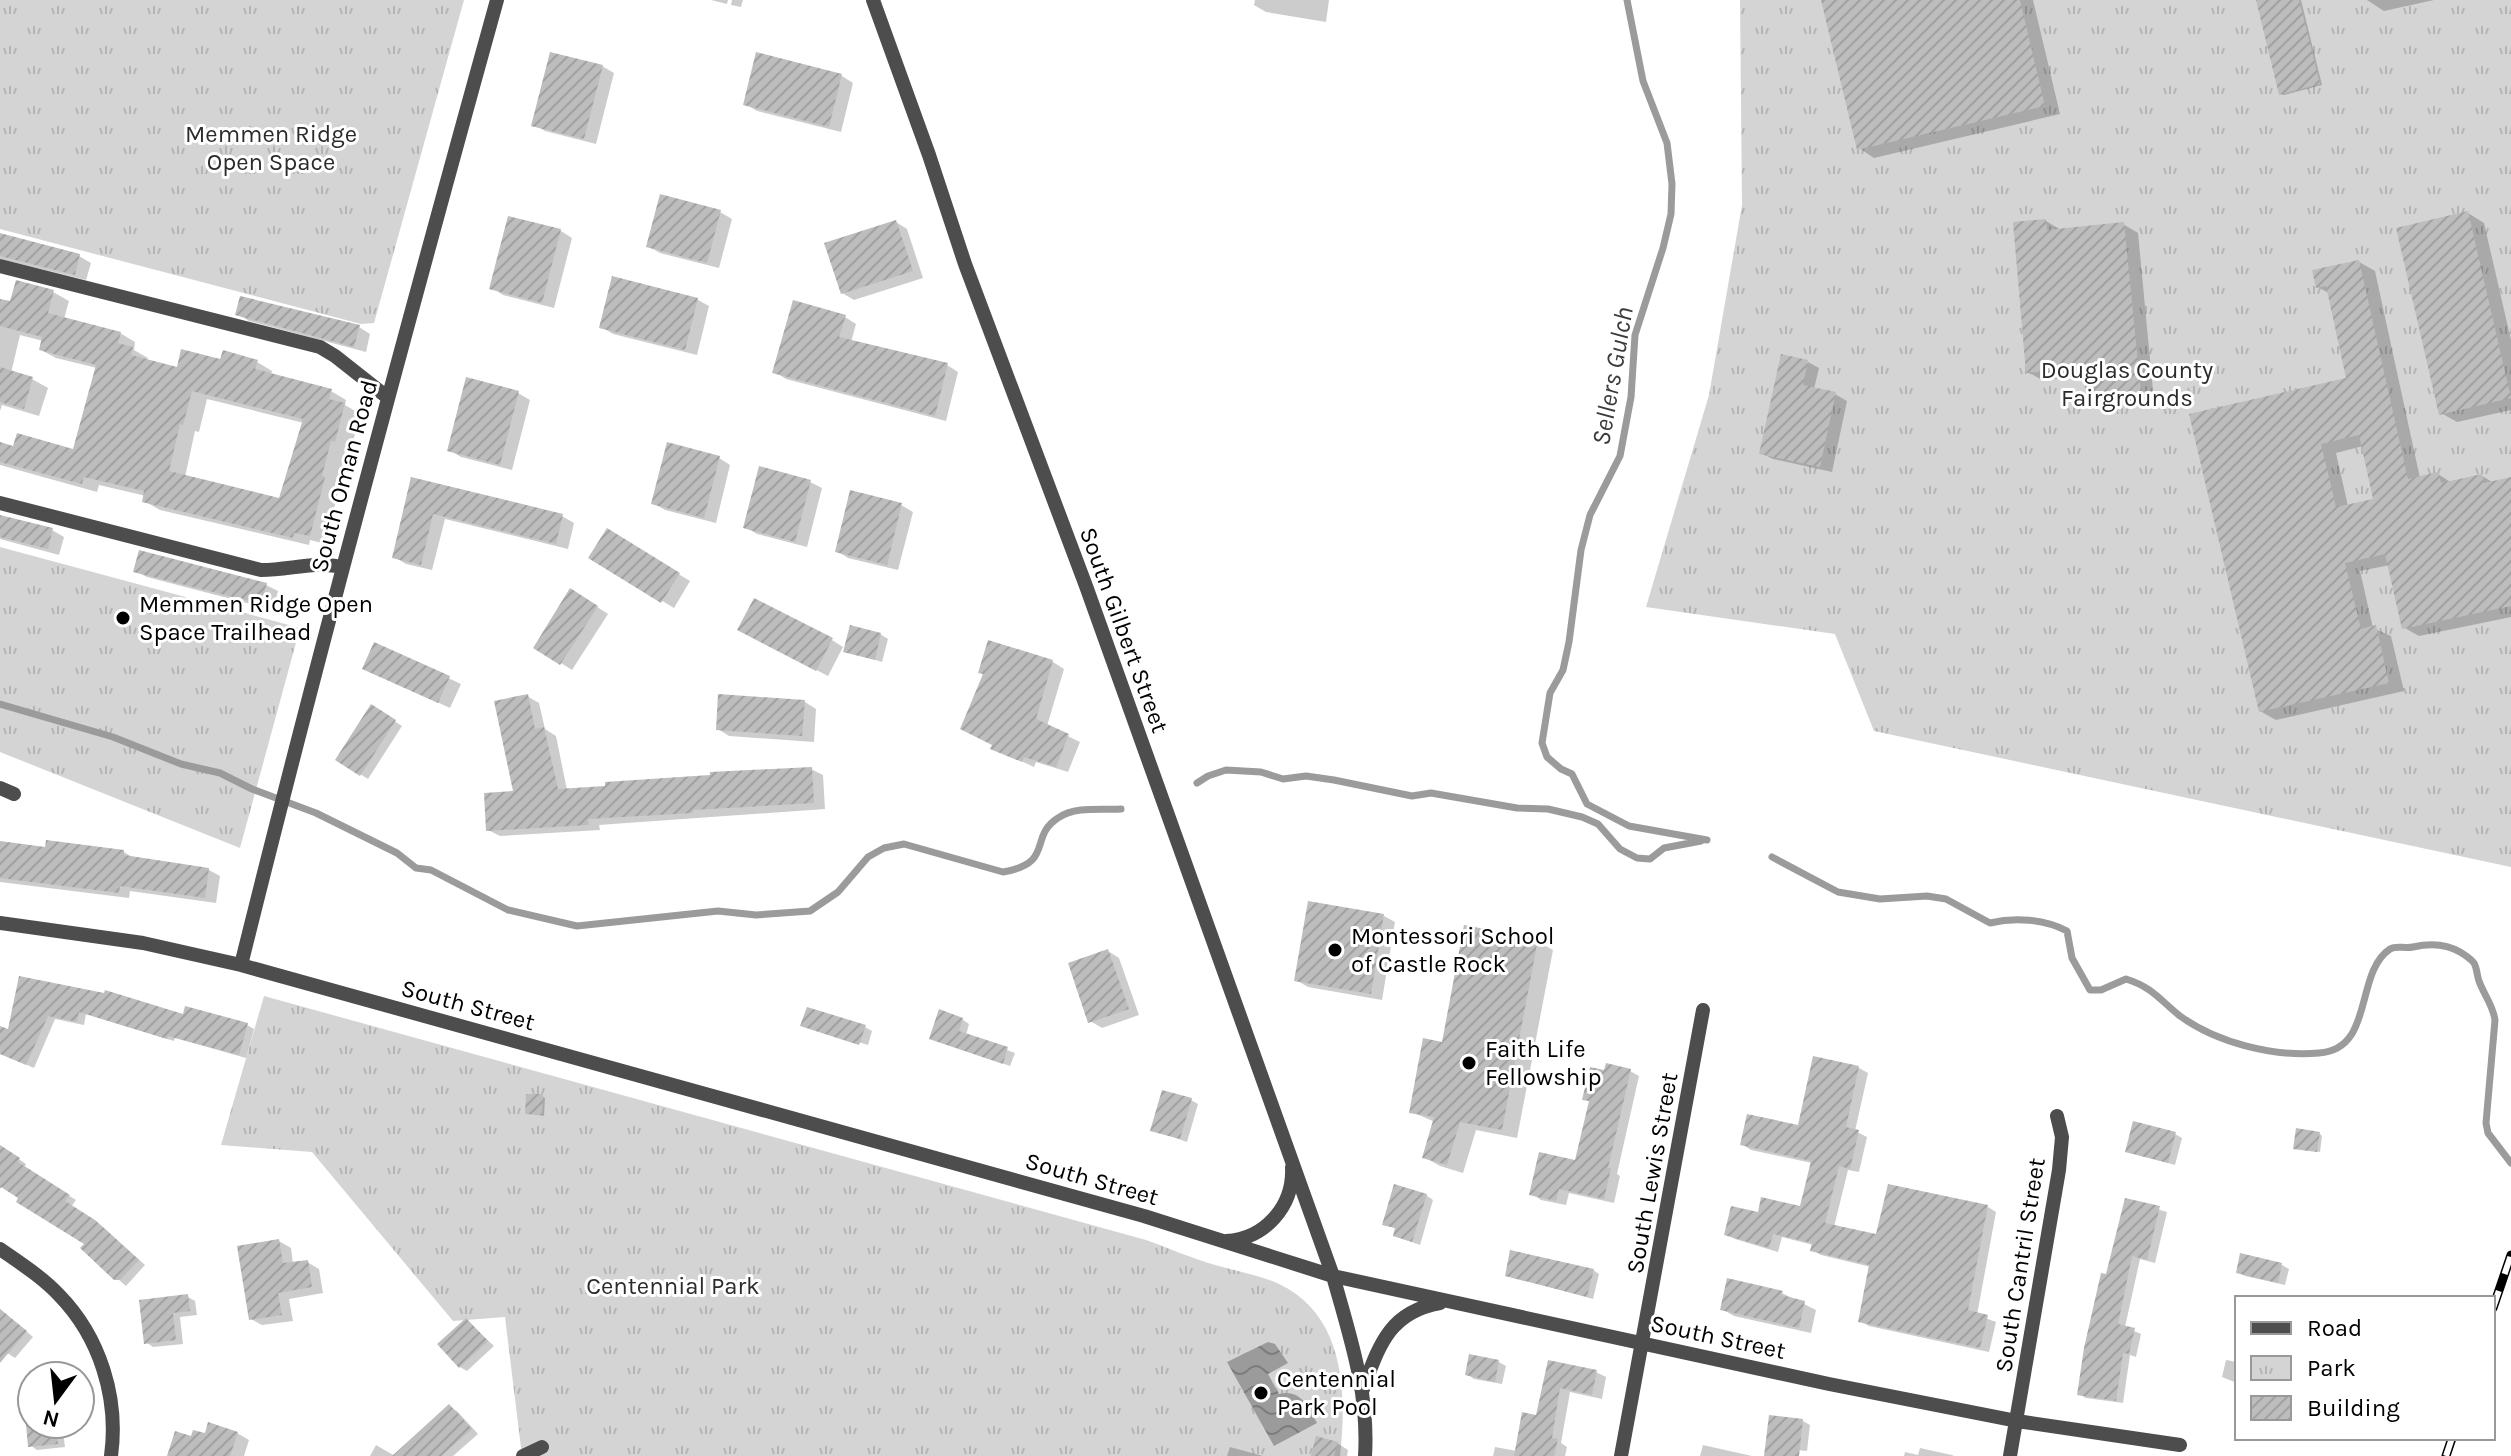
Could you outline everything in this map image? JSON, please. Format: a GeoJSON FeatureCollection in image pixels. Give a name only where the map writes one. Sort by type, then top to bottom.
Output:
{"type":"FeatureCollection","features":[{"type":"Feature","properties":{"kind":"street","name":"South Oman Road"},"geometry":{"type":"LineString","coordinates":[[241,965],[387,397],[497,0]]}},
{"type":"Feature","properties":{"kind":"street","name":"South Gilbert Street"},"geometry":{"type":"LineString","coordinates":[[873,0],[965,264],[1291,1156],[1333,1276],[1363,1389]]}},
{"type":"Feature","properties":{"kind":"street"},"geometry":{"type":"LineString","coordinates":[[0,266],[320,347],[387,397]]}},
{"type":"Feature","properties":{"kind":"street"},"geometry":{"type":"LineString","coordinates":[[0,503],[261,570],[323,563],[343,567]]}},
{"type":"Feature","properties":{"kind":"street","name":"South Street"},"geometry":{"type":"LineString","coordinates":[[0,923],[143,943],[241,965],[1131,1212],[1333,1276],[2017,1421],[2180,1445]]}},
{"type":"Feature","properties":{"kind":"street","name":"South Lewis Street"},"geometry":{"type":"LineString","coordinates":[[1621,1456],[1703,1010]]}},
{"type":"Feature","properties":{"kind":"street","name":"South Cantril Street"},"geometry":{"type":"LineString","coordinates":[[2010,1456],[2060,1161],[2062,1137],[2057,1116]]}},
{"type":"Feature","properties":{"kind":"street"},"geometry":{"type":"LineString","coordinates":[[1222,1242],[1247,1238],[1273,1221],[1287,1198],[1292,1174],[1291,1156]]}},
{"type":"Feature","properties":{"kind":"street"},"geometry":{"type":"LineString","coordinates":[[0,1249],[60,1296],[90,1338],[103,1366],[110,1398],[113,1429],[111,1456]]}},
{"type":"Feature","properties":{"kind":"street"},"geometry":{"type":"LineString","coordinates":[[1365,1456],[1363,1389],[1381,1345],[1398,1321],[1419,1307],[1447,1302]]}},
{"type":"Feature","properties":{"kind":"street"},"geometry":{"type":"LineString","coordinates":[[523,1456],[542,1447]]}},
{"type":"Feature","properties":{"kind":"green space","name":"Memmen Ridge Open Space"},"geometry":{"type":"Polygon","coordinates":[[[0,0],[464,0],[374,323],[361,324],[0,229],[0,0]]]}},
{"type":"Feature","properties":{"kind":"green space","name":"Douglas County Fairgrounds"},"geometry":{"type":"Polygon","coordinates":[[[1740,0],[2511,0],[2511,867],[1874,731],[1835,634],[1646,607],[1709,395],[1742,205],[1740,0]]]}},
{"type":"Feature","properties":{"kind":"green space"},"geometry":{"type":"Polygon","coordinates":[[[0,547],[300,628],[240,848],[0,752],[0,547]]]}},
{"type":"Feature","properties":{"kind":"green space","name":"Centennial Park"},"geometry":{"type":"Polygon","coordinates":[[[264,996],[1146,1240],[1279,1284],[1301,1298],[1317,1315],[1329,1335],[1341,1382],[1340,1456],[522,1456],[505,1317],[453,1321],[312,1152],[221,1145],[264,996]]]}},
{"type":"Feature","properties":{"kind":"water","name":"Centennial Park Pool"},"geometry":{"type":"Polygon","coordinates":[[[1268,1342],[1275,1344],[1288,1363],[1268,1374],[1279,1394],[1298,1396],[1317,1423],[1274,1446],[1227,1362],[1268,1342]]]}},
{"type":"Feature","properties":{"kind":"building"},"geometry":{"type":"Polygon","coordinates":[[[1821,0],[2020,0],[2045,106],[1857,150],[1821,0]]]}},
{"type":"Feature","properties":{"kind":"building"},"geometry":{"type":"Polygon","coordinates":[[[2256,0],[2299,0],[2320,84],[2279,95],[2256,0]]]}},
{"type":"Feature","properties":{"kind":"building"},"geometry":{"type":"Polygon","coordinates":[[[550,52],[603,65],[584,139],[531,126],[550,52]]]}},
{"type":"Feature","properties":{"kind":"building"},"geometry":{"type":"Polygon","coordinates":[[[756,52],[842,74],[829,127],[743,105],[756,52]]]}},
{"type":"Feature","properties":{"kind":"building"},"geometry":{"type":"Polygon","coordinates":[[[660,194],[721,210],[707,263],[646,247],[660,194]]]}},
{"type":"Feature","properties":{"kind":"building"},"geometry":{"type":"Polygon","coordinates":[[[2468,211],[2511,398],[2439,415],[2396,228],[2468,211]]]}},
{"type":"Feature","properties":{"kind":"building"},"geometry":{"type":"Polygon","coordinates":[[[508,216],[561,229],[542,303],[489,289],[508,216]]]}},
{"type":"Feature","properties":{"kind":"building"},"geometry":{"type":"Polygon","coordinates":[[[2046,219],[2047,230],[2124,222],[2141,393],[2086,398],[2083,368],[2026,373],[2013,222],[2046,219]]]}},
{"type":"Feature","properties":{"kind":"building"},"geometry":{"type":"Polygon","coordinates":[[[896,220],[913,271],[841,294],[824,243],[896,220]]]}},
{"type":"Feature","properties":{"kind":"building"},"geometry":{"type":"Polygon","coordinates":[[[0,233],[80,254],[75,275],[0,256],[0,233]]]}},
{"type":"Feature","properties":{"kind":"building"},"geometry":{"type":"Polygon","coordinates":[[[2359,260],[2408,479],[2438,472],[2441,483],[2482,474],[2484,483],[2511,477],[2511,606],[2402,629],[2385,554],[2345,563],[2361,629],[2376,625],[2389,683],[2259,712],[2189,414],[2346,378],[2326,286],[2316,288],[2312,270],[2359,260]],[[2359,435],[2321,444],[2336,507],[2373,499],[2359,435]]]}},
{"type":"Feature","properties":{"kind":"building"},"geometry":{"type":"Polygon","coordinates":[[[612,276],[698,298],[685,350],[599,328],[612,276]]]}},
{"type":"Feature","properties":{"kind":"building"},"geometry":{"type":"Polygon","coordinates":[[[16,280],[54,290],[48,313],[121,332],[118,343],[133,347],[131,355],[177,367],[181,349],[220,359],[223,350],[258,360],[255,369],[332,389],[329,399],[345,403],[335,442],[331,441],[310,536],[294,533],[293,538],[142,502],[144,491],[84,477],[82,484],[0,462],[0,442],[13,446],[17,433],[73,449],[96,365],[39,350],[42,337],[0,326],[0,299],[10,301],[16,280]],[[192,391],[183,425],[180,424],[169,471],[279,498],[303,419],[192,391]]]}},
{"type":"Feature","properties":{"kind":"building"},"geometry":{"type":"Polygon","coordinates":[[[240,296],[360,325],[354,347],[235,315],[240,296]]]}},
{"type":"Feature","properties":{"kind":"building"},"geometry":{"type":"Polygon","coordinates":[[[793,300],[846,315],[839,337],[948,363],[935,416],[772,373],[793,300]]]}},
{"type":"Feature","properties":{"kind":"building"},"geometry":{"type":"Polygon","coordinates":[[[1781,354],[1808,360],[1803,385],[1836,392],[1820,467],[1759,454],[1781,354]]]}},
{"type":"Feature","properties":{"kind":"building"},"geometry":{"type":"Polygon","coordinates":[[[0,367],[33,377],[24,409],[0,402],[0,367]]]}},
{"type":"Feature","properties":{"kind":"building"},"geometry":{"type":"Polygon","coordinates":[[[466,377],[519,391],[500,465],[447,451],[466,377]]]}},
{"type":"Feature","properties":{"kind":"building"},"geometry":{"type":"Polygon","coordinates":[[[667,442],[720,456],[704,518],[651,504],[667,442]]]}},
{"type":"Feature","properties":{"kind":"building"},"geometry":{"type":"Polygon","coordinates":[[[759,466],[811,480],[795,542],[743,528],[759,466]]]}},
{"type":"Feature","properties":{"kind":"building"},"geometry":{"type":"Polygon","coordinates":[[[411,477],[563,514],[556,544],[433,514],[421,565],[392,558],[411,477]]]}},
{"type":"Feature","properties":{"kind":"building"},"geometry":{"type":"Polygon","coordinates":[[[850,490],[902,503],[887,565],[835,552],[850,490]]]}},
{"type":"Feature","properties":{"kind":"building"},"geometry":{"type":"Polygon","coordinates":[[[0,515],[53,528],[48,549],[0,537],[0,515]]]}},
{"type":"Feature","properties":{"kind":"building"},"geometry":{"type":"Polygon","coordinates":[[[607,528],[680,573],[661,603],[588,558],[607,528]]]}},
{"type":"Feature","properties":{"kind":"building"},"geometry":{"type":"Polygon","coordinates":[[[139,550],[267,583],[261,604],[133,572],[139,550]]]}},
{"type":"Feature","properties":{"kind":"building"},"geometry":{"type":"Polygon","coordinates":[[[570,588],[598,606],[560,665],[533,648],[570,588]]]}},
{"type":"Feature","properties":{"kind":"building"},"geometry":{"type":"Polygon","coordinates":[[[754,598],[833,638],[816,671],[737,630],[754,598]]]}},
{"type":"Feature","properties":{"kind":"building"},"geometry":{"type":"Polygon","coordinates":[[[850,625],[881,633],[875,660],[843,652],[850,625]]]}},
{"type":"Feature","properties":{"kind":"building"},"geometry":{"type":"Polygon","coordinates":[[[988,640],[1053,660],[1036,719],[1069,734],[1056,767],[1024,757],[1022,762],[990,749],[992,745],[960,729],[983,674],[978,673],[988,640]]]}},
{"type":"Feature","properties":{"kind":"building"},"geometry":{"type":"Polygon","coordinates":[[[374,642],[450,676],[438,703],[362,669],[374,642]]]}},
{"type":"Feature","properties":{"kind":"building"},"geometry":{"type":"Polygon","coordinates":[[[528,694],[535,729],[544,727],[558,789],[605,786],[605,782],[710,775],[710,772],[812,767],[814,803],[693,810],[693,813],[588,819],[589,825],[486,831],[484,793],[513,791],[494,701],[528,694]]]}},
{"type":"Feature","properties":{"kind":"building"},"geometry":{"type":"Polygon","coordinates":[[[718,694],[805,700],[802,736],[716,730],[718,694]]]}},
{"type":"Feature","properties":{"kind":"building"},"geometry":{"type":"Polygon","coordinates":[[[371,704],[396,720],[360,776],[335,760],[371,704]]]}},
{"type":"Feature","properties":{"kind":"building"},"geometry":{"type":"Polygon","coordinates":[[[46,840],[124,850],[124,855],[209,868],[205,898],[120,886],[119,893],[0,878],[0,841],[45,847],[46,840]]]}},
{"type":"Feature","properties":{"kind":"building"},"geometry":{"type":"Polygon","coordinates":[[[1308,901],[1384,914],[1371,994],[1294,981],[1308,901]]]}},
{"type":"Feature","properties":{"kind":"building"},"geometry":{"type":"Polygon","coordinates":[[[1464,925],[1538,939],[1502,1130],[1460,1122],[1447,1165],[1422,1158],[1434,1117],[1409,1113],[1423,1038],[1442,1042],[1464,925]]]}},
{"type":"Feature","properties":{"kind":"building"},"geometry":{"type":"Polygon","coordinates":[[[1108,949],[1129,1009],[1088,1023],[1068,963],[1108,949]]]}},
{"type":"Feature","properties":{"kind":"building"},"geometry":{"type":"Polygon","coordinates":[[[19,976],[104,993],[105,990],[183,1014],[185,1006],[248,1023],[239,1055],[168,1036],[167,1039],[79,1012],[77,1022],[48,1016],[26,1065],[0,1054],[0,1026],[8,1029],[19,976]]]}},
{"type":"Feature","properties":{"kind":"building"},"geometry":{"type":"Polygon","coordinates":[[[807,1007],[866,1025],[859,1045],[800,1026],[807,1007]]]}},
{"type":"Feature","properties":{"kind":"building"},"geometry":{"type":"Polygon","coordinates":[[[939,1009],[963,1018],[959,1031],[1008,1047],[1003,1064],[929,1039],[939,1009]]]}},
{"type":"Feature","properties":{"kind":"building"},"geometry":{"type":"Polygon","coordinates":[[[1813,1056],[1859,1066],[1846,1127],[1859,1130],[1850,1169],[1839,1166],[1825,1223],[1876,1234],[1888,1184],[1988,1205],[1968,1310],[1988,1315],[1980,1348],[1858,1322],[1869,1265],[1810,1251],[1812,1243],[1773,1234],[1769,1248],[1724,1235],[1731,1206],[1758,1212],[1761,1197],[1800,1206],[1811,1161],[1740,1145],[1747,1114],[1798,1125],[1813,1056]]]}},
{"type":"Feature","properties":{"kind":"building"},"geometry":{"type":"Polygon","coordinates":[[[1606,1063],[1631,1069],[1604,1199],[1559,1189],[1556,1201],[1529,1195],[1539,1152],[1575,1160],[1589,1101],[1582,1100],[1590,1067],[1604,1070],[1606,1063]]]}},
{"type":"Feature","properties":{"kind":"building"},"geometry":{"type":"Polygon","coordinates":[[[1162,1090],[1192,1098],[1180,1139],[1150,1131],[1162,1090]]]}},
{"type":"Feature","properties":{"kind":"building"},"geometry":{"type":"Polygon","coordinates":[[[526,1094],[543,1094],[542,1115],[525,1114],[526,1094]]]}},
{"type":"Feature","properties":{"kind":"building"},"geometry":{"type":"Polygon","coordinates":[[[2133,1121],[2176,1132],[2168,1163],[2125,1152],[2133,1121]]]}},
{"type":"Feature","properties":{"kind":"building"},"geometry":{"type":"Polygon","coordinates":[[[2296,1128],[2320,1132],[2317,1152],[2293,1149],[2296,1128]]]}},
{"type":"Feature","properties":{"kind":"building"},"geometry":{"type":"Polygon","coordinates":[[[0,1145],[20,1158],[18,1162],[70,1195],[65,1201],[95,1220],[139,1260],[120,1280],[114,1280],[80,1248],[84,1244],[0,1189],[0,1145]]]}},
{"type":"Feature","properties":{"kind":"building"},"geometry":{"type":"Polygon","coordinates":[[[1394,1184],[1427,1194],[1412,1242],[1393,1236],[1395,1228],[1382,1225],[1394,1184]]]}},
{"type":"Feature","properties":{"kind":"building"},"geometry":{"type":"Polygon","coordinates":[[[2125,1198],[2160,1206],[2147,1260],[2132,1256],[2118,1324],[2135,1328],[2129,1354],[2123,1353],[2116,1401],[2077,1395],[2101,1273],[2106,1274],[2125,1198]]]}},
{"type":"Feature","properties":{"kind":"building"},"geometry":{"type":"Polygon","coordinates":[[[279,1239],[283,1263],[308,1260],[312,1287],[278,1293],[282,1315],[249,1320],[237,1246],[279,1239]]]}},
{"type":"Feature","properties":{"kind":"building"},"geometry":{"type":"Polygon","coordinates":[[[1510,1250],[1594,1269],[1587,1297],[1505,1276],[1510,1250]]]}},
{"type":"Feature","properties":{"kind":"building"},"geometry":{"type":"Polygon","coordinates":[[[2240,1253],[2282,1263],[2278,1283],[2236,1273],[2240,1253]]]}},
{"type":"Feature","properties":{"kind":"building"},"geometry":{"type":"Polygon","coordinates":[[[1727,1278],[1783,1291],[1781,1295],[1805,1301],[1799,1328],[1720,1310],[1727,1278]]]}},
{"type":"Feature","properties":{"kind":"building"},"geometry":{"type":"Polygon","coordinates":[[[188,1294],[190,1311],[173,1313],[176,1340],[144,1344],[139,1300],[188,1294]]]}},
{"type":"Feature","properties":{"kind":"building"},"geometry":{"type":"Polygon","coordinates":[[[0,1309],[27,1331],[0,1363],[0,1309]]]}},
{"type":"Feature","properties":{"kind":"building"},"geometry":{"type":"Polygon","coordinates":[[[466,1318],[488,1341],[459,1368],[437,1344],[466,1318]]]}},
{"type":"Feature","properties":{"kind":"building"},"geometry":{"type":"Polygon","coordinates":[[[1469,1354],[1499,1360],[1495,1382],[1465,1375],[1469,1354]]]}},
{"type":"Feature","properties":{"kind":"building"},"geometry":{"type":"Polygon","coordinates":[[[1548,1360],[1597,1370],[1592,1395],[1560,1388],[1552,1438],[1558,1439],[1554,1456],[1514,1456],[1522,1412],[1536,1415],[1548,1360]]]}},
{"type":"Feature","properties":{"kind":"building"},"geometry":{"type":"Polygon","coordinates":[[[449,1404],[472,1429],[441,1456],[392,1456],[449,1404]]]}},
{"type":"Feature","properties":{"kind":"building"},"geometry":{"type":"Polygon","coordinates":[[[1769,1415],[1803,1419],[1799,1456],[1764,1456],[1769,1415]]]}},
{"type":"Feature","properties":{"kind":"building"},"geometry":{"type":"Polygon","coordinates":[[[208,1422],[238,1432],[230,1456],[167,1456],[175,1431],[191,1436],[193,1430],[205,1433],[208,1422]]]}},
{"type":"Feature","properties":{"kind":"building"},"geometry":{"type":"Polygon","coordinates":[[[1316,1436],[1338,1442],[1334,1456],[1311,1456],[1316,1436]]]}},
{"type":"Feature","properties":{"kind":"building"},"geometry":{"type":"Polygon","coordinates":[[[27,1440],[58,1440],[58,1444],[28,1447],[27,1440]]]}},
{"type":"Feature","properties":{"kind":"waterway","name":"Sellers Gulch"},"geometry":{"type":"LineString","coordinates":[[1627,0],[1643,81],[1667,143],[1672,184],[1671,214],[1635,335],[1631,397],[1620,456],[1590,515],[1581,550],[1569,642],[1563,670],[1550,693],[1542,743],[1547,757],[1572,774],[1587,804],[1629,826],[1707,840]]}},
{"type":"Feature","properties":{"kind":"waterway"},"geometry":{"type":"LineString","coordinates":[[0,704],[113,737],[181,764],[220,773],[252,789],[316,813],[397,853],[416,868],[431,870],[508,910],[577,926],[718,911],[756,915],[810,911],[838,892],[868,857],[884,848],[904,844],[1003,872],[1029,862],[1039,849],[1049,825],[1065,814],[1080,810],[1121,809]]}},
{"type":"Feature","properties":{"kind":"waterway"},"geometry":{"type":"LineString","coordinates":[[1197,783],[1226,770],[1261,772],[1283,779],[1306,776],[1334,780],[1412,796],[1431,793],[1517,808],[1548,809],[1598,824],[1620,849],[1637,858],[1650,859],[1664,848],[1701,841]]}},
{"type":"Feature","properties":{"kind":"waterway","name":"Sellers Gulch"},"geometry":{"type":"LineString","coordinates":[[1772,857],[1838,892],[1880,899],[1927,896],[1946,899],[1990,923],[2029,920],[2058,927],[2067,931],[2072,958],[2090,990],[2101,990],[2126,979],[2149,990],[2180,1016],[2211,1034],[2246,1046],[2284,1053],[2319,1053],[2337,1048],[2349,1038],[2357,1025],[2372,975],[2379,960],[2390,949],[2431,944],[2454,949],[2474,963],[2494,1015],[2486,1123],[2488,1133],[2511,1163]]}},
{"type":"Feature","properties":{"kind":"railway"},"geometry":{"type":"LineString","coordinates":[[2495,1302],[2511,1255]]}},
{"type":"Feature","properties":{"kind":"railway"},"geometry":{"type":"LineString","coordinates":[[2446,1456],[2451,1440]]}},
{"type":"Feature","properties":{"kind":"place","name":"Memmen Ridge Open Space Trailhead"},"geometry":{"type":"Point","coordinates":[123,618]}},
{"type":"Feature","properties":{"kind":"place","name":"Montessori School of Castle Rock"},"geometry":{"type":"Point","coordinates":[1335,950]}},
{"type":"Feature","properties":{"kind":"place","name":"Faith Life Fellowship"},"geometry":{"type":"Point","coordinates":[1469,1063]}},
{"type":"Feature","properties":{"kind":"place","name":"Centennial Park Pool"},"geometry":{"type":"Point","coordinates":[1261,1393]}}]}
